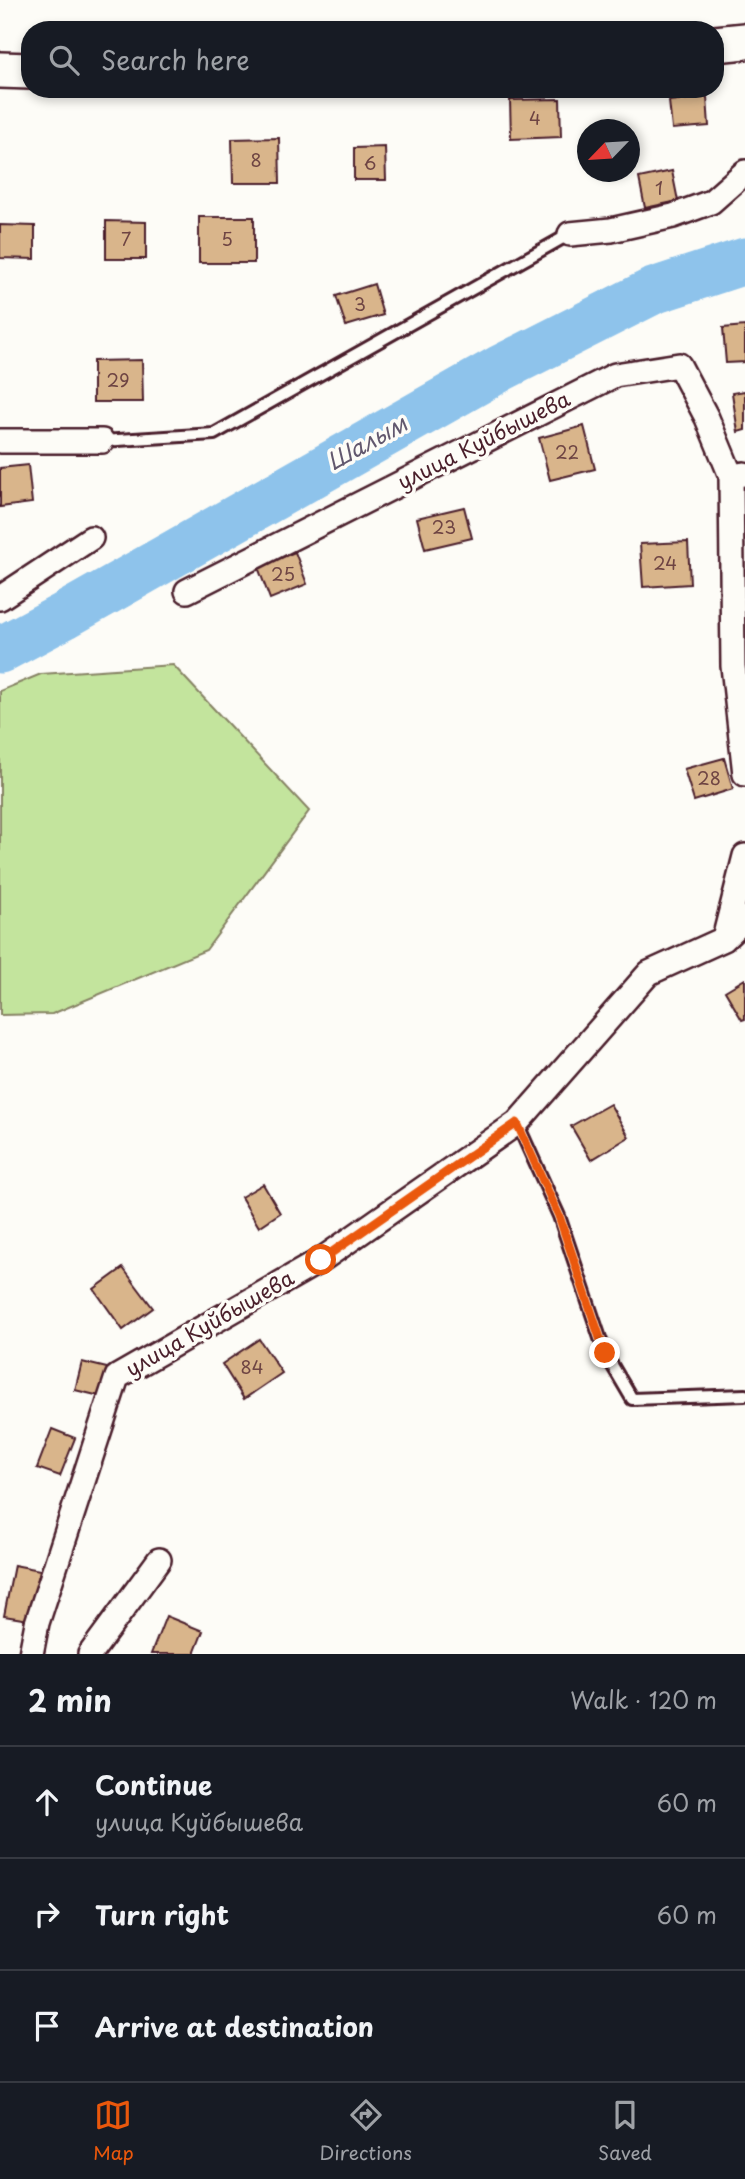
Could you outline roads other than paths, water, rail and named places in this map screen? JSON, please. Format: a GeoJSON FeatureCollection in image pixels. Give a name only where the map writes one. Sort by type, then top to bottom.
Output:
{"type":"FeatureCollection","features":[{"type":"Feature","properties":{"kind":"main road"},"geometry":{"type":"LineString","coordinates":[[724,43],[745,41]]}},
{"type":"Feature","properties":{"kind":"main road"},"geometry":{"type":"LineString","coordinates":[[0,70],[21,71]]}},
{"type":"Feature","properties":{"kind":"street"},"geometry":{"type":"LineString","coordinates":[[570,234],[611,230],[673,216],[711,202],[745,172]]}},
{"type":"Feature","properties":{"kind":"street","name":"улица Куйбышева"},"geometry":{"type":"LineString","coordinates":[[187,591],[615,375],[679,365],[738,474],[733,666],[745,774]]}},
{"type":"Feature","properties":{"kind":"street"},"geometry":{"type":"LineString","coordinates":[[0,441],[102,441]]}},
{"type":"Feature","properties":{"kind":"street"},"geometry":{"type":"LineString","coordinates":[[0,598],[91,538]]}},
{"type":"Feature","properties":{"kind":"street"},"geometry":{"type":"LineString","coordinates":[[724,939],[745,856]]}},
{"type":"Feature","properties":{"kind":"street","name":"улица Куйбышева"},"geometry":{"type":"LineString","coordinates":[[31,1654],[37,1623],[117,1377],[321,1260],[517,1123],[649,973],[724,939],[745,919]]}},
{"type":"Feature","properties":{"kind":"street"},"geometry":{"type":"LineString","coordinates":[[90,1654],[159,1560]]}},
{"type":"Feature","properties":{"kind":"lane"},"geometry":{"type":"LineString","coordinates":[[102,441],[214,434],[570,234]]}},
{"type":"Feature","properties":{"kind":"lane"},"geometry":{"type":"LineString","coordinates":[[517,1123],[559,1216],[605,1353],[632,1399],[745,1395]]}},
{"type":"Feature","properties":{"kind":"waterway","name":"Шалым"},"geometry":{"type":"LineString","coordinates":[[0,650],[501,368],[653,291],[745,261]]}}]}
